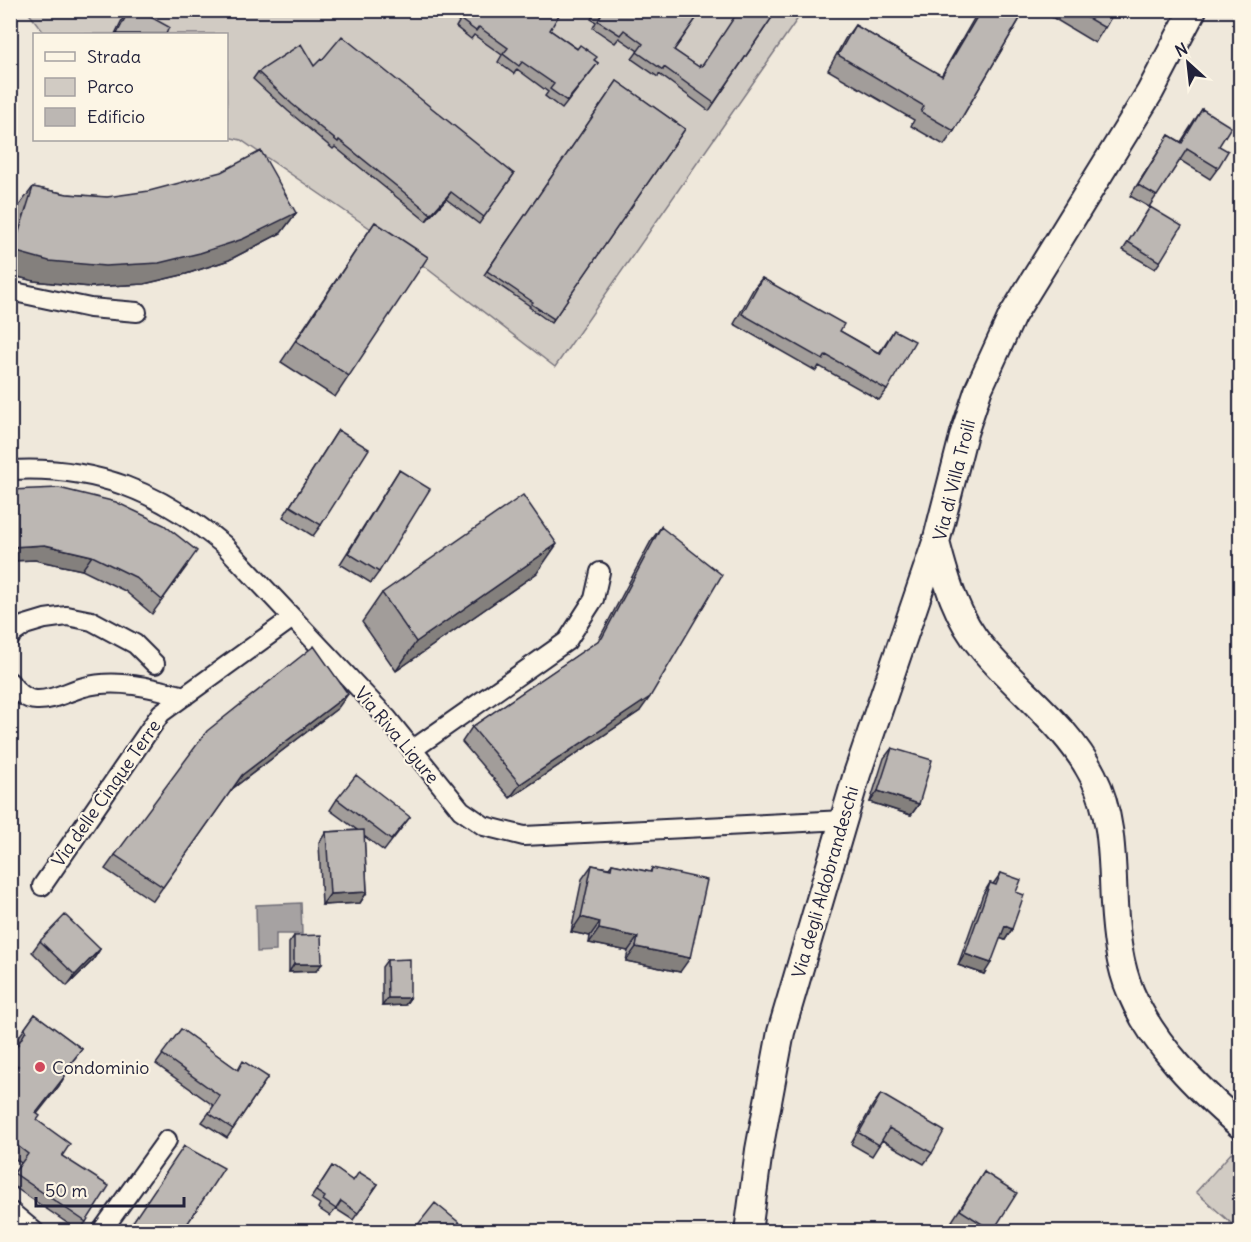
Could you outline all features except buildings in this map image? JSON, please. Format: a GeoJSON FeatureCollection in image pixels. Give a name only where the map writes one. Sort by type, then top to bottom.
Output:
{"type":"FeatureCollection","features":[{"type":"Feature","properties":{"kind":"street","name":"Via di Villa Troili"},"geometry":{"type":"LineString","coordinates":[[1193,10],[1150,92],[1000,339],[971,411],[936,542],[950,593],[970,632],[982,649],[1065,735],[1095,779],[1108,819],[1119,952],[1131,993],[1143,1017],[1181,1066],[1240,1125]]}},
{"type":"Feature","properties":{"kind":"street"},"geometry":{"type":"LineString","coordinates":[[10,291],[90,308],[137,312]]}},
{"type":"Feature","properties":{"kind":"street","name":"Via Riva Ligure"},"geometry":{"type":"LineString","coordinates":[[10,470],[54,470],[107,480],[146,494],[175,508],[199,525],[224,545],[291,619],[387,718],[461,810],[484,826],[524,836],[844,820]]}},
{"type":"Feature","properties":{"kind":"street","name":"Via degli Aldobrandeschi"},"geometry":{"type":"LineString","coordinates":[[748,1232],[759,1150],[781,1032],[857,774],[936,542]]}},
{"type":"Feature","properties":{"kind":"street"},"geometry":{"type":"LineString","coordinates":[[412,750],[567,641],[594,599],[600,572]]}},
{"type":"Feature","properties":{"kind":"street"},"geometry":{"type":"LineString","coordinates":[[10,638],[25,625],[67,616],[92,621],[135,644],[155,664]]}},
{"type":"Feature","properties":{"kind":"street","name":"Via delle Cinque Terre"},"geometry":{"type":"LineString","coordinates":[[42,886],[161,713],[291,619]]}},
{"type":"Feature","properties":{"kind":"street"},"geometry":{"type":"LineString","coordinates":[[10,682],[15,690],[32,700],[49,700],[86,686],[121,684],[185,696]]}},
{"type":"Feature","properties":{"kind":"street"},"geometry":{"type":"LineString","coordinates":[[101,1232],[167,1140]]}},
{"type":"Feature","properties":{"kind":"street"},"geometry":{"type":"LineString","coordinates":[[10,1211],[35,1232]]}},
{"type":"Feature","properties":{"kind":"green space"},"geometry":{"type":"Polygon","coordinates":[[[27,11],[803,11],[555,367],[412,257],[241,140],[228,137],[228,33],[44,33],[27,11]]]}},
{"type":"Feature","properties":{"kind":"green space"},"geometry":{"type":"Polygon","coordinates":[[[1233,1151],[1240,1158],[1240,1231],[1196,1192],[1233,1151]]]}},
{"type":"Feature","properties":{"kind":"shaded area"},"geometry":{"type":"Polygon","coordinates":[[[301,903],[302,934],[276,934],[276,951],[257,952],[256,905],[301,903]]]}},
{"type":"Feature","properties":{"kind":"place","name":"Condominio"},"geometry":{"type":"Point","coordinates":[40,1067]}}]}
